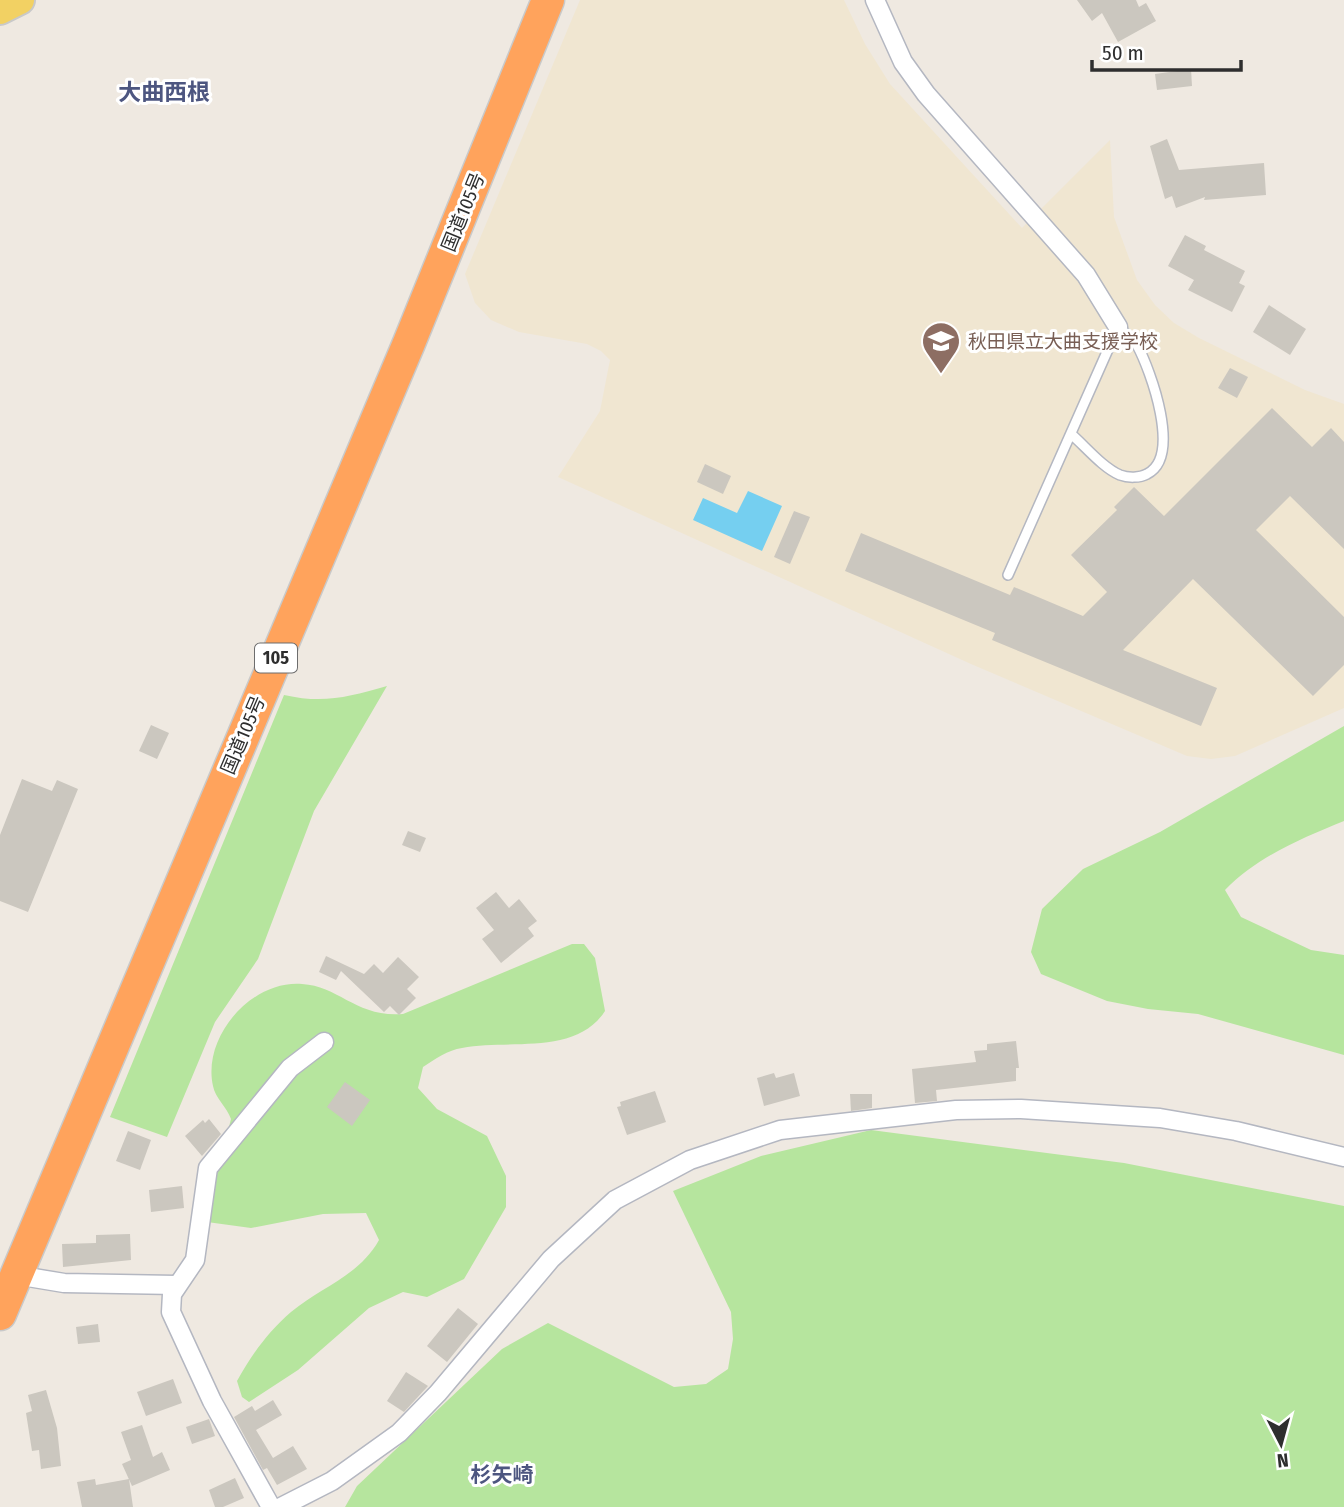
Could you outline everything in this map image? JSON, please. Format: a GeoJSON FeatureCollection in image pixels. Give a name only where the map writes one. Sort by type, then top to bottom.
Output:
{"type":"FeatureCollection","features":[{"type":"Feature","properties":{"kind":"highway","name":"国道105号"},"geometry":{"type":"LineString","coordinates":[[0,1314],[12,1272],[404,356],[548,0]]}},
{"type":"Feature","properties":{"kind":"main road"},"geometry":{"type":"LineString","coordinates":[[0,10],[20,0]]}},
{"type":"Feature","properties":{"kind":"street"},"geometry":{"type":"LineString","coordinates":[[875,0],[911,73],[1087,275],[1118,327]]}},
{"type":"Feature","properties":{"kind":"street"},"geometry":{"type":"LineString","coordinates":[[271,1507],[212,1401],[171,1312],[172,1294],[195,1260],[208,1168],[214,1157],[260,1108],[290,1068],[324,1042]]}},
{"type":"Feature","properties":{"kind":"street"},"geometry":{"type":"LineString","coordinates":[[281,1507],[332,1481],[399,1433],[438,1393],[551,1259],[615,1200],[690,1160],[779,1130],[956,1110],[1021,1109],[1160,1118],[1236,1131],[1344,1157]]}},
{"type":"Feature","properties":{"kind":"street"},"geometry":{"type":"LineString","coordinates":[[12,1272],[64,1283],[176,1285]]}},
{"type":"Feature","properties":{"kind":"lane"},"geometry":{"type":"LineString","coordinates":[[1008,575],[1118,327],[1135,342],[1144,359],[1163,426],[1163,457],[1156,468],[1145,475],[1119,475],[1071,434]]}},
{"type":"Feature","properties":{"kind":"shaded area","name":"秋田県立大曲支援学校"},"geometry":{"type":"Polygon","coordinates":[[[580,0],[844,0],[865,44],[890,84],[1022,228],[1110,140],[1114,217],[1137,280],[1155,305],[1174,323],[1199,338],[1305,390],[1344,404],[1344,708],[1235,756],[1211,759],[1187,756],[971,664],[558,477],[600,411],[610,360],[601,351],[587,344],[519,332],[491,320],[475,303],[465,274],[580,0]]]}},
{"type":"Feature","properties":{"kind":"green space"},"geometry":{"type":"Polygon","coordinates":[[[387,686],[314,811],[258,959],[215,1022],[167,1137],[110,1117],[284,695],[311,699],[336,698],[387,686]]]}},
{"type":"Feature","properties":{"kind":"green space"},"geometry":{"type":"Polygon","coordinates":[[[1344,726],[1344,821],[1266,858],[1225,890],[1241,917],[1311,950],[1344,955],[1344,1055],[1198,1014],[1148,1009],[1107,1001],[1041,974],[1031,952],[1042,909],[1083,869],[1160,832],[1344,726]]]}},
{"type":"Feature","properties":{"kind":"green space"},"geometry":{"type":"Polygon","coordinates":[[[572,944],[584,944],[595,958],[605,1011],[592,1025],[577,1035],[559,1040],[457,1049],[423,1067],[418,1088],[437,1109],[487,1136],[506,1176],[506,1207],[464,1279],[427,1297],[403,1292],[369,1308],[298,1370],[249,1402],[242,1397],[237,1381],[268,1336],[291,1312],[361,1263],[379,1240],[366,1213],[323,1214],[251,1228],[207,1222],[197,1199],[226,1139],[231,1119],[214,1090],[212,1067],[215,1049],[234,1015],[265,991],[283,985],[302,984],[327,990],[373,1011],[403,1014],[572,944]]]}},
{"type":"Feature","properties":{"kind":"green space"},"geometry":{"type":"Polygon","coordinates":[[[871,1130],[1124,1163],[1344,1206],[1344,1507],[345,1507],[357,1486],[502,1349],[548,1323],[674,1387],[706,1384],[728,1369],[733,1339],[731,1312],[673,1191],[761,1156],[871,1130]]]}},
{"type":"Feature","properties":{"kind":"water"},"geometry":{"type":"Polygon","coordinates":[[[748,491],[782,506],[762,551],[693,520],[703,498],[737,513],[748,491]]]}},
{"type":"Feature","properties":{"kind":"building"},"geometry":{"type":"Polygon","coordinates":[[[1077,0],[1136,0],[1139,7],[1146,3],[1156,21],[1118,42],[1102,13],[1092,21],[1077,0]]]}},
{"type":"Feature","properties":{"kind":"building"},"geometry":{"type":"Polygon","coordinates":[[[1191,69],[1192,86],[1157,90],[1155,74],[1191,69]]]}},
{"type":"Feature","properties":{"kind":"building"},"geometry":{"type":"Polygon","coordinates":[[[1167,139],[1179,170],[1264,163],[1266,195],[1204,200],[1205,197],[1176,208],[1172,196],[1165,199],[1150,146],[1167,139]]]}},
{"type":"Feature","properties":{"kind":"building"},"geometry":{"type":"Polygon","coordinates":[[[1185,235],[1206,246],[1204,250],[1245,271],[1239,283],[1245,286],[1232,312],[1188,290],[1194,280],[1168,266],[1185,235]]]}},
{"type":"Feature","properties":{"kind":"building"},"geometry":{"type":"Polygon","coordinates":[[[1269,305],[1306,329],[1290,355],[1253,332],[1269,305]]]}},
{"type":"Feature","properties":{"kind":"building"},"geometry":{"type":"Polygon","coordinates":[[[1230,368],[1248,377],[1237,398],[1218,388],[1230,368]]]}},
{"type":"Feature","properties":{"kind":"building"},"geometry":{"type":"Polygon","coordinates":[[[1272,408],[1312,447],[1331,428],[1344,442],[1344,549],[1290,496],[1256,530],[1344,617],[1344,665],[1313,696],[1193,579],[1123,650],[1217,688],[1201,726],[992,640],[995,633],[845,571],[861,533],[1010,595],[1014,587],[1083,616],[1107,592],[1071,555],[1117,510],[1114,507],[1134,487],[1164,516],[1272,408]]]}},
{"type":"Feature","properties":{"kind":"building"},"geometry":{"type":"Polygon","coordinates":[[[705,464],[731,476],[723,494],[697,482],[705,464]]]}},
{"type":"Feature","properties":{"kind":"building"},"geometry":{"type":"Polygon","coordinates":[[[794,511],[810,517],[790,564],[774,557],[794,511]]]}},
{"type":"Feature","properties":{"kind":"building"},"geometry":{"type":"Polygon","coordinates":[[[151,725],[169,733],[157,759],[139,751],[151,725]]]}},
{"type":"Feature","properties":{"kind":"building"},"geometry":{"type":"Polygon","coordinates":[[[22,779],[52,791],[57,780],[78,789],[28,912],[0,901],[0,835],[22,779]]]}},
{"type":"Feature","properties":{"kind":"building"},"geometry":{"type":"Polygon","coordinates":[[[408,831],[426,838],[420,852],[402,845],[408,831]]]}},
{"type":"Feature","properties":{"kind":"building"},"geometry":{"type":"Polygon","coordinates":[[[496,892],[509,908],[519,899],[537,921],[528,928],[534,936],[501,963],[482,939],[494,930],[476,908],[496,892]]]}},
{"type":"Feature","properties":{"kind":"building"},"geometry":{"type":"Polygon","coordinates":[[[326,956],[364,974],[374,964],[383,973],[398,957],[419,977],[407,989],[416,998],[399,1015],[390,1006],[384,1012],[341,971],[336,980],[319,972],[326,956]]]}},
{"type":"Feature","properties":{"kind":"building"},"geometry":{"type":"Polygon","coordinates":[[[1016,1041],[1019,1068],[1016,1068],[1016,1081],[936,1090],[937,1101],[915,1103],[912,1069],[976,1062],[974,1051],[987,1050],[987,1044],[1016,1041]]]}},
{"type":"Feature","properties":{"kind":"building"},"geometry":{"type":"Polygon","coordinates":[[[774,1073],[776,1078],[794,1073],[800,1096],[764,1106],[757,1078],[774,1073]]]}},
{"type":"Feature","properties":{"kind":"building"},"geometry":{"type":"Polygon","coordinates":[[[345,1082],[370,1100],[352,1126],[327,1107],[345,1082]]]}},
{"type":"Feature","properties":{"kind":"building"},"geometry":{"type":"Polygon","coordinates":[[[655,1091],[666,1122],[627,1135],[617,1107],[621,1106],[620,1102],[655,1091]]]}},
{"type":"Feature","properties":{"kind":"building"},"geometry":{"type":"Polygon","coordinates":[[[850,1094],[872,1094],[872,1108],[851,1111],[850,1094]]]}},
{"type":"Feature","properties":{"kind":"building"},"geometry":{"type":"Polygon","coordinates":[[[209,1119],[221,1134],[202,1156],[185,1136],[203,1120],[205,1123],[209,1119]]]}},
{"type":"Feature","properties":{"kind":"building"},"geometry":{"type":"Polygon","coordinates":[[[128,1131],[151,1140],[140,1170],[116,1161],[128,1131]]]}},
{"type":"Feature","properties":{"kind":"building"},"geometry":{"type":"Polygon","coordinates":[[[182,1186],[184,1208],[151,1212],[149,1190],[182,1186]]]}},
{"type":"Feature","properties":{"kind":"building"},"geometry":{"type":"Polygon","coordinates":[[[130,1234],[131,1260],[63,1267],[62,1244],[96,1243],[96,1235],[130,1234]]]}},
{"type":"Feature","properties":{"kind":"building"},"geometry":{"type":"Polygon","coordinates":[[[458,1308],[478,1324],[447,1362],[427,1346],[458,1308]]]}},
{"type":"Feature","properties":{"kind":"building"},"geometry":{"type":"Polygon","coordinates":[[[98,1324],[100,1342],[78,1344],[76,1327],[98,1324]]]}},
{"type":"Feature","properties":{"kind":"building"},"geometry":{"type":"Polygon","coordinates":[[[406,1372],[428,1386],[404,1412],[387,1401],[406,1372]]]}},
{"type":"Feature","properties":{"kind":"building"},"geometry":{"type":"Polygon","coordinates":[[[173,1379],[182,1403],[146,1416],[137,1392],[173,1379]]]}},
{"type":"Feature","properties":{"kind":"building"},"geometry":{"type":"Polygon","coordinates":[[[46,1390],[57,1428],[61,1466],[41,1469],[39,1450],[32,1451],[26,1413],[32,1411],[28,1395],[46,1390]]]}},
{"type":"Feature","properties":{"kind":"building"},"geometry":{"type":"Polygon","coordinates":[[[273,1400],[282,1415],[256,1430],[273,1458],[293,1446],[307,1469],[277,1485],[267,1468],[263,1470],[234,1417],[252,1406],[255,1411],[273,1400]]]}},
{"type":"Feature","properties":{"kind":"building"},"geometry":{"type":"Polygon","coordinates":[[[209,1419],[215,1436],[192,1444],[186,1427],[209,1419]]]}},
{"type":"Feature","properties":{"kind":"building"},"geometry":{"type":"Polygon","coordinates":[[[142,1425],[153,1457],[162,1452],[170,1470],[132,1486],[122,1464],[131,1460],[121,1432],[142,1425]]]}},
{"type":"Feature","properties":{"kind":"building"},"geometry":{"type":"Polygon","coordinates":[[[235,1478],[244,1498],[223,1507],[215,1507],[209,1490],[235,1478]]]}},
{"type":"Feature","properties":{"kind":"building"},"geometry":{"type":"Polygon","coordinates":[[[95,1479],[96,1485],[129,1479],[133,1507],[82,1507],[77,1482],[95,1479]]]}},
{"type":"Feature","properties":{"kind":"place","name":"秋田県立大曲支援学校"},"geometry":{"type":"Point","coordinates":[941,375]}},
{"type":"Feature","properties":{"kind":"district","name":"大曲西根"},"geometry":{"type":"Point","coordinates":[164,92]}},
{"type":"Feature","properties":{"kind":"district","name":"杉矢崎"},"geometry":{"type":"Point","coordinates":[502,1475]}}]}
